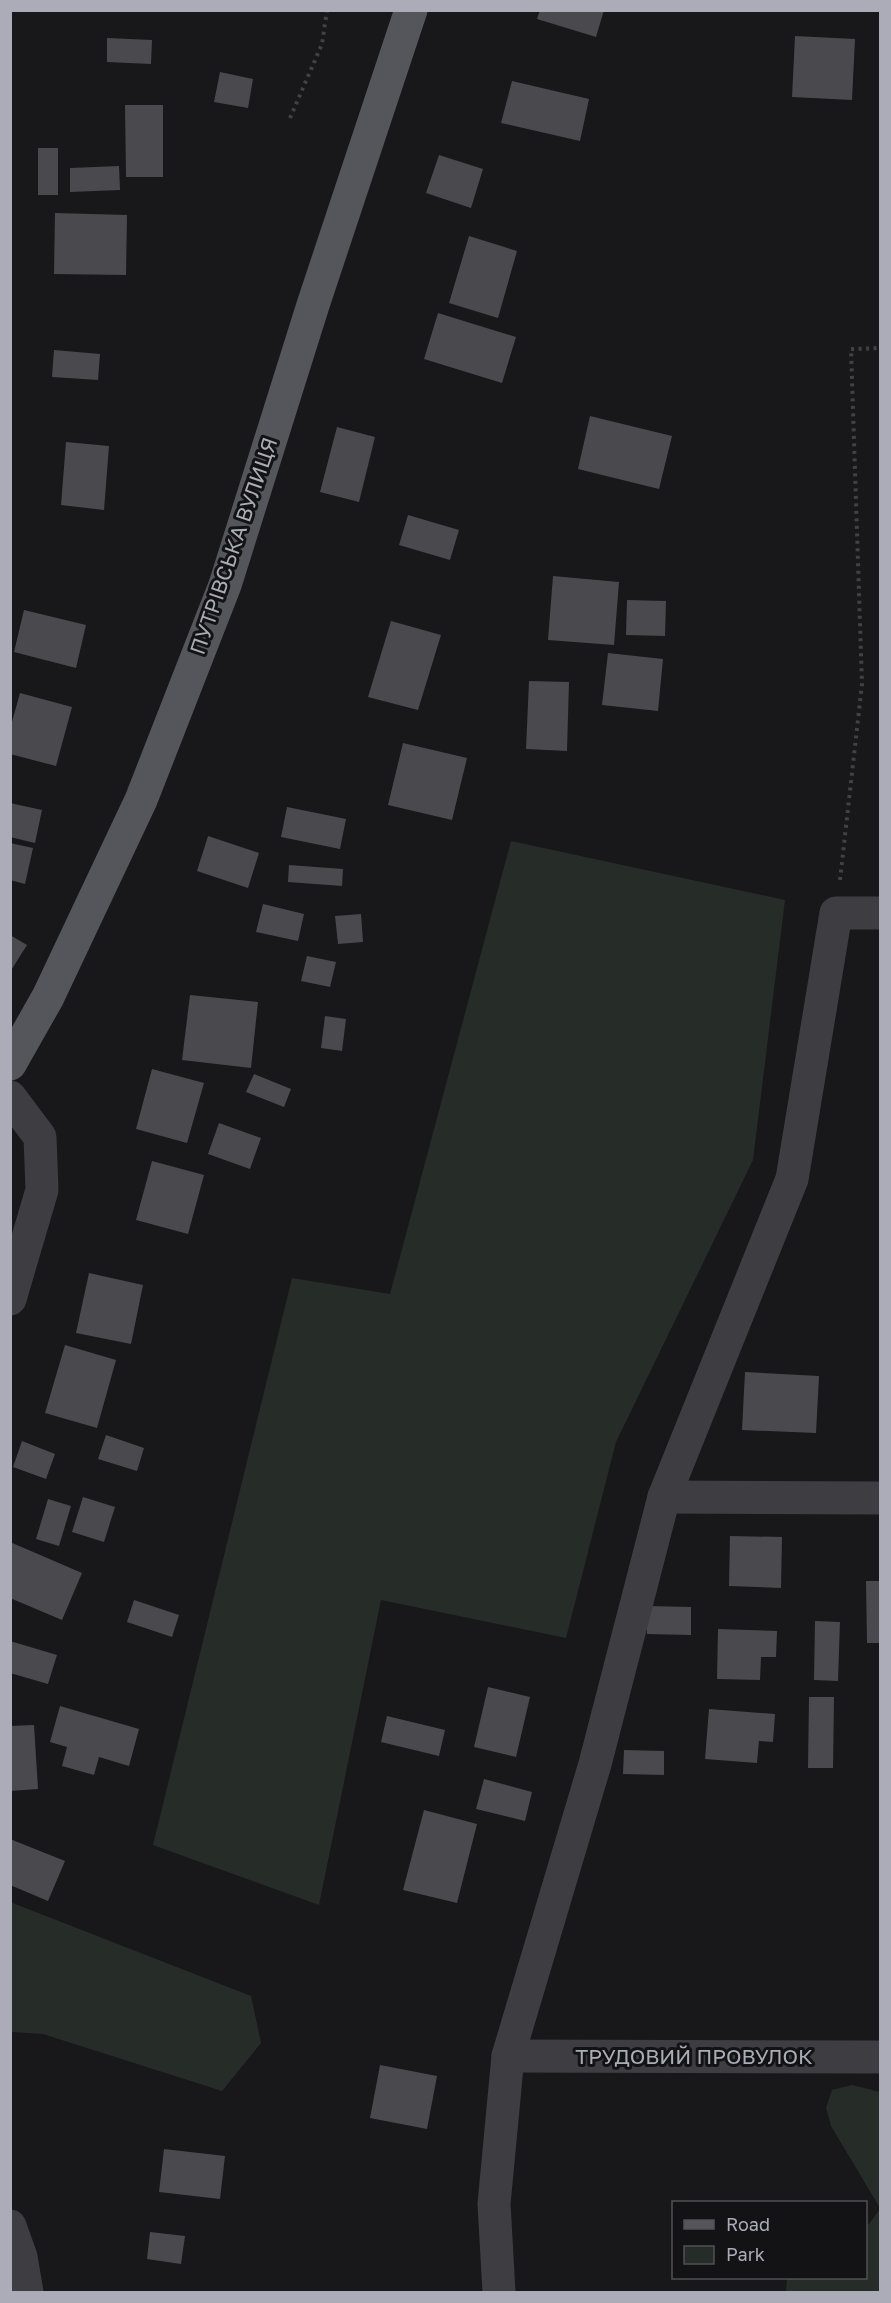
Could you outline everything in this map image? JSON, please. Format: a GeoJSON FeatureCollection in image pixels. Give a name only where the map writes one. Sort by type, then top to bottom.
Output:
{"type":"FeatureCollection","features":[{"type":"Feature","properties":{"kind":"main road","name":"ПУТРІВСЬКА ВУЛИЦЯ"},"geometry":{"type":"LineString","coordinates":[[10,1064],[48,997],[141,800],[225,585],[313,305],[411,10]]}},
{"type":"Feature","properties":{"kind":"street"},"geometry":{"type":"LineString","coordinates":[[499,2292],[494,2204],[508,2056],[596,1764],[664,1497],[792,1179],[836,913],[880,914]]}},
{"type":"Feature","properties":{"kind":"street"},"geometry":{"type":"LineString","coordinates":[[10,1096],[40,1137],[42,1191],[10,1299]]}},
{"type":"Feature","properties":{"kind":"street"},"geometry":{"type":"LineString","coordinates":[[664,1497],[880,1498]]}},
{"type":"Feature","properties":{"kind":"street","name":"ТРУДОВИЙ ПРОВУЛОК"},"geometry":{"type":"LineString","coordinates":[[508,2056],[880,2057]]}},
{"type":"Feature","properties":{"kind":"street"},"geometry":{"type":"LineString","coordinates":[[10,2226],[21,2257],[27,2292]]}},
{"type":"Feature","properties":{"kind":"path"},"geometry":{"type":"LineString","coordinates":[[290,118],[322,44],[327,10]]}},
{"type":"Feature","properties":{"kind":"path"},"geometry":{"type":"LineString","coordinates":[[836,913],[861,684],[851,349],[880,348]]}},
{"type":"Feature","properties":{"kind":"green space"},"geometry":{"type":"Polygon","coordinates":[[[511,841],[785,900],[753,1160],[616,1442],[566,1638],[381,1600],[319,1905],[153,1845],[292,1278],[390,1294],[511,841]]]}},
{"type":"Feature","properties":{"kind":"green space"},"geometry":{"type":"Polygon","coordinates":[[[10,1902],[251,1996],[261,2043],[222,2091],[43,2034],[11,2032],[10,1902]]]}},
{"type":"Feature","properties":{"kind":"green space"},"geometry":{"type":"Polygon","coordinates":[[[852,2085],[880,2092],[880,2208],[831,2126],[826,2108],[832,2090],[852,2085]]]}},
{"type":"Feature","properties":{"kind":"green space"},"geometry":{"type":"Polygon","coordinates":[[[880,2209],[880,2292],[786,2292],[787,2279],[867,2279],[867,2224],[880,2209]]]}},
{"type":"Feature","properties":{"kind":"building"},"geometry":{"type":"Polygon","coordinates":[[[540,10],[604,10],[596,37],[537,19],[540,10]]]}},
{"type":"Feature","properties":{"kind":"building"},"geometry":{"type":"Polygon","coordinates":[[[795,36],[855,39],[852,100],[792,97],[795,36]]]}},
{"type":"Feature","properties":{"kind":"building"},"geometry":{"type":"Polygon","coordinates":[[[107,38],[152,40],[151,64],[107,62],[107,38]]]}},
{"type":"Feature","properties":{"kind":"building"},"geometry":{"type":"Polygon","coordinates":[[[220,72],[253,79],[248,108],[214,102],[220,72]]]}},
{"type":"Feature","properties":{"kind":"building"},"geometry":{"type":"Polygon","coordinates":[[[512,81],[589,99],[580,141],[501,123],[512,81]]]}},
{"type":"Feature","properties":{"kind":"building"},"geometry":{"type":"Polygon","coordinates":[[[125,105],[163,105],[163,177],[126,177],[125,105]]]}},
{"type":"Feature","properties":{"kind":"building"},"geometry":{"type":"Polygon","coordinates":[[[38,148],[58,148],[58,195],[38,195],[38,148]]]}},
{"type":"Feature","properties":{"kind":"building"},"geometry":{"type":"Polygon","coordinates":[[[439,155],[483,169],[471,208],[426,193],[439,155]]]}},
{"type":"Feature","properties":{"kind":"building"},"geometry":{"type":"Polygon","coordinates":[[[119,166],[120,190],[70,192],[70,168],[119,166]]]}},
{"type":"Feature","properties":{"kind":"building"},"geometry":{"type":"Polygon","coordinates":[[[55,213],[127,215],[126,275],[54,274],[55,213]]]}},
{"type":"Feature","properties":{"kind":"building"},"geometry":{"type":"Polygon","coordinates":[[[469,236],[517,251],[498,318],[449,303],[469,236]]]}},
{"type":"Feature","properties":{"kind":"building"},"geometry":{"type":"Polygon","coordinates":[[[438,313],[516,337],[502,383],[424,359],[438,313]]]}},
{"type":"Feature","properties":{"kind":"building"},"geometry":{"type":"Polygon","coordinates":[[[54,350],[100,354],[98,380],[52,377],[54,350]]]}},
{"type":"Feature","properties":{"kind":"building"},"geometry":{"type":"Polygon","coordinates":[[[590,416],[672,436],[659,489],[578,469],[590,416]]]}},
{"type":"Feature","properties":{"kind":"building"},"geometry":{"type":"Polygon","coordinates":[[[337,427],[375,437],[359,502],[320,492],[337,427]]]}},
{"type":"Feature","properties":{"kind":"building"},"geometry":{"type":"Polygon","coordinates":[[[66,442],[109,446],[104,510],[61,505],[66,442]]]}},
{"type":"Feature","properties":{"kind":"building"},"geometry":{"type":"Polygon","coordinates":[[[408,515],[459,530],[450,560],[399,545],[408,515]]]}},
{"type":"Feature","properties":{"kind":"building"},"geometry":{"type":"Polygon","coordinates":[[[553,576],[619,582],[614,645],[548,640],[553,576]]]}},
{"type":"Feature","properties":{"kind":"building"},"geometry":{"type":"Polygon","coordinates":[[[627,600],[666,601],[665,636],[626,635],[627,600]]]}},
{"type":"Feature","properties":{"kind":"building"},"geometry":{"type":"Polygon","coordinates":[[[24,610],[86,625],[76,668],[14,652],[24,610]]]}},
{"type":"Feature","properties":{"kind":"building"},"geometry":{"type":"Polygon","coordinates":[[[391,621],[441,635],[418,710],[368,697],[391,621]]]}},
{"type":"Feature","properties":{"kind":"building"},"geometry":{"type":"Polygon","coordinates":[[[608,653],[663,659],[658,711],[602,705],[608,653]]]}},
{"type":"Feature","properties":{"kind":"building"},"geometry":{"type":"Polygon","coordinates":[[[529,681],[569,682],[567,751],[526,749],[529,681]]]}},
{"type":"Feature","properties":{"kind":"building"},"geometry":{"type":"Polygon","coordinates":[[[20,693],[72,707],[56,766],[10,754],[10,729],[20,693]]]}},
{"type":"Feature","properties":{"kind":"building"},"geometry":{"type":"Polygon","coordinates":[[[403,743],[467,758],[452,820],[388,805],[403,743]]]}},
{"type":"Feature","properties":{"kind":"building"},"geometry":{"type":"Polygon","coordinates":[[[10,803],[42,810],[35,843],[10,837],[10,803]]]}},
{"type":"Feature","properties":{"kind":"building"},"geometry":{"type":"Polygon","coordinates":[[[287,807],[346,819],[340,849],[281,837],[287,807]]]}},
{"type":"Feature","properties":{"kind":"building"},"geometry":{"type":"Polygon","coordinates":[[[208,836],[259,853],[248,888],[197,871],[208,836]]]}},
{"type":"Feature","properties":{"kind":"building"},"geometry":{"type":"Polygon","coordinates":[[[10,843],[33,848],[25,884],[10,880],[10,843]]]}},
{"type":"Feature","properties":{"kind":"building"},"geometry":{"type":"Polygon","coordinates":[[[289,865],[343,869],[342,886],[288,882],[289,865]]]}},
{"type":"Feature","properties":{"kind":"building"},"geometry":{"type":"Polygon","coordinates":[[[263,904],[304,914],[298,941],[256,932],[263,904]]]}},
{"type":"Feature","properties":{"kind":"building"},"geometry":{"type":"Polygon","coordinates":[[[361,914],[363,942],[338,944],[335,916],[361,914]]]}},
{"type":"Feature","properties":{"kind":"building"},"geometry":{"type":"Polygon","coordinates":[[[10,935],[27,945],[10,972],[10,935]]]}},
{"type":"Feature","properties":{"kind":"building"},"geometry":{"type":"Polygon","coordinates":[[[307,956],[336,962],[330,987],[301,981],[307,956]]]}},
{"type":"Feature","properties":{"kind":"building"},"geometry":{"type":"Polygon","coordinates":[[[190,995],[258,1002],[251,1068],[182,1060],[190,995]]]}},
{"type":"Feature","properties":{"kind":"building"},"geometry":{"type":"Polygon","coordinates":[[[325,1016],[346,1019],[342,1051],[321,1048],[325,1016]]]}},
{"type":"Feature","properties":{"kind":"building"},"geometry":{"type":"Polygon","coordinates":[[[152,1069],[204,1083],[187,1143],[136,1129],[152,1069]]]}},
{"type":"Feature","properties":{"kind":"building"},"geometry":{"type":"Polygon","coordinates":[[[254,1074],[291,1089],[284,1107],[246,1092],[254,1074]]]}},
{"type":"Feature","properties":{"kind":"building"},"geometry":{"type":"Polygon","coordinates":[[[219,1123],[261,1138],[250,1169],[208,1154],[219,1123]]]}},
{"type":"Feature","properties":{"kind":"building"},"geometry":{"type":"Polygon","coordinates":[[[152,1161],[204,1175],[188,1234],[136,1220],[152,1161]]]}},
{"type":"Feature","properties":{"kind":"building"},"geometry":{"type":"Polygon","coordinates":[[[89,1273],[143,1285],[131,1344],[76,1333],[89,1273]]]}},
{"type":"Feature","properties":{"kind":"building"},"geometry":{"type":"Polygon","coordinates":[[[65,1345],[116,1360],[97,1428],[45,1413],[65,1345]]]}},
{"type":"Feature","properties":{"kind":"building"},"geometry":{"type":"Polygon","coordinates":[[[745,1372],[819,1376],[816,1433],[742,1430],[745,1372]]]}},
{"type":"Feature","properties":{"kind":"building"},"geometry":{"type":"Polygon","coordinates":[[[106,1435],[144,1448],[137,1471],[98,1459],[106,1435]]]}},
{"type":"Feature","properties":{"kind":"building"},"geometry":{"type":"Polygon","coordinates":[[[22,1441],[55,1454],[46,1479],[13,1467],[22,1441]]]}},
{"type":"Feature","properties":{"kind":"building"},"geometry":{"type":"Polygon","coordinates":[[[83,1497],[115,1507],[104,1542],[72,1532],[83,1497]]]}},
{"type":"Feature","properties":{"kind":"building"},"geometry":{"type":"Polygon","coordinates":[[[48,1499],[71,1506],[59,1546],[36,1539],[48,1499]]]}},
{"type":"Feature","properties":{"kind":"building"},"geometry":{"type":"Polygon","coordinates":[[[730,1536],[782,1537],[781,1588],[729,1586],[730,1536]]]}},
{"type":"Feature","properties":{"kind":"building"},"geometry":{"type":"Polygon","coordinates":[[[10,1542],[82,1573],[62,1620],[10,1598],[10,1542]]]}},
{"type":"Feature","properties":{"kind":"building"},"geometry":{"type":"Polygon","coordinates":[[[866,1581],[880,1581],[880,1643],[867,1643],[866,1581]]]}},
{"type":"Feature","properties":{"kind":"building"},"geometry":{"type":"Polygon","coordinates":[[[134,1600],[179,1615],[172,1637],[127,1622],[134,1600]]]}},
{"type":"Feature","properties":{"kind":"building"},"geometry":{"type":"Polygon","coordinates":[[[647,1606],[691,1607],[691,1635],[647,1634],[647,1606]]]}},
{"type":"Feature","properties":{"kind":"building"},"geometry":{"type":"Polygon","coordinates":[[[815,1621],[840,1622],[838,1681],[814,1680],[815,1621]]]}},
{"type":"Feature","properties":{"kind":"building"},"geometry":{"type":"Polygon","coordinates":[[[718,1629],[777,1631],[776,1657],[761,1657],[760,1680],[717,1679],[718,1629]]]}},
{"type":"Feature","properties":{"kind":"building"},"geometry":{"type":"Polygon","coordinates":[[[10,1641],[57,1655],[48,1684],[10,1673],[10,1641]]]}},
{"type":"Feature","properties":{"kind":"building"},"geometry":{"type":"Polygon","coordinates":[[[488,1687],[530,1697],[516,1757],[474,1747],[488,1687]]]}},
{"type":"Feature","properties":{"kind":"building"},"geometry":{"type":"Polygon","coordinates":[[[809,1697],[834,1697],[833,1768],[808,1768],[809,1697]]]}},
{"type":"Feature","properties":{"kind":"building"},"geometry":{"type":"Polygon","coordinates":[[[60,1706],[139,1729],[129,1766],[99,1757],[94,1775],[62,1766],[67,1747],[50,1742],[60,1706]]]}},
{"type":"Feature","properties":{"kind":"building"},"geometry":{"type":"Polygon","coordinates":[[[709,1709],[775,1714],[773,1742],[759,1741],[757,1763],[705,1759],[709,1709]]]}},
{"type":"Feature","properties":{"kind":"building"},"geometry":{"type":"Polygon","coordinates":[[[387,1716],[445,1730],[439,1756],[381,1742],[387,1716]]]}},
{"type":"Feature","properties":{"kind":"building"},"geometry":{"type":"Polygon","coordinates":[[[34,1725],[38,1789],[10,1791],[10,1726],[34,1725]]]}},
{"type":"Feature","properties":{"kind":"building"},"geometry":{"type":"Polygon","coordinates":[[[624,1750],[664,1751],[664,1775],[623,1774],[624,1750]]]}},
{"type":"Feature","properties":{"kind":"building"},"geometry":{"type":"Polygon","coordinates":[[[484,1779],[532,1792],[525,1821],[476,1809],[484,1779]]]}},
{"type":"Feature","properties":{"kind":"building"},"geometry":{"type":"Polygon","coordinates":[[[424,1810],[477,1824],[457,1903],[403,1890],[424,1810]]]}},
{"type":"Feature","properties":{"kind":"building"},"geometry":{"type":"Polygon","coordinates":[[[10,1839],[65,1861],[48,1901],[10,1885],[10,1839]]]}},
{"type":"Feature","properties":{"kind":"building"},"geometry":{"type":"Polygon","coordinates":[[[380,2065],[437,2076],[427,2129],[370,2118],[380,2065]]]}},
{"type":"Feature","properties":{"kind":"building"},"geometry":{"type":"Polygon","coordinates":[[[164,2149],[225,2156],[220,2199],[159,2192],[164,2149]]]}},
{"type":"Feature","properties":{"kind":"building"},"geometry":{"type":"Polygon","coordinates":[[[150,2232],[185,2236],[181,2264],[147,2259],[150,2232]]]}}]}
